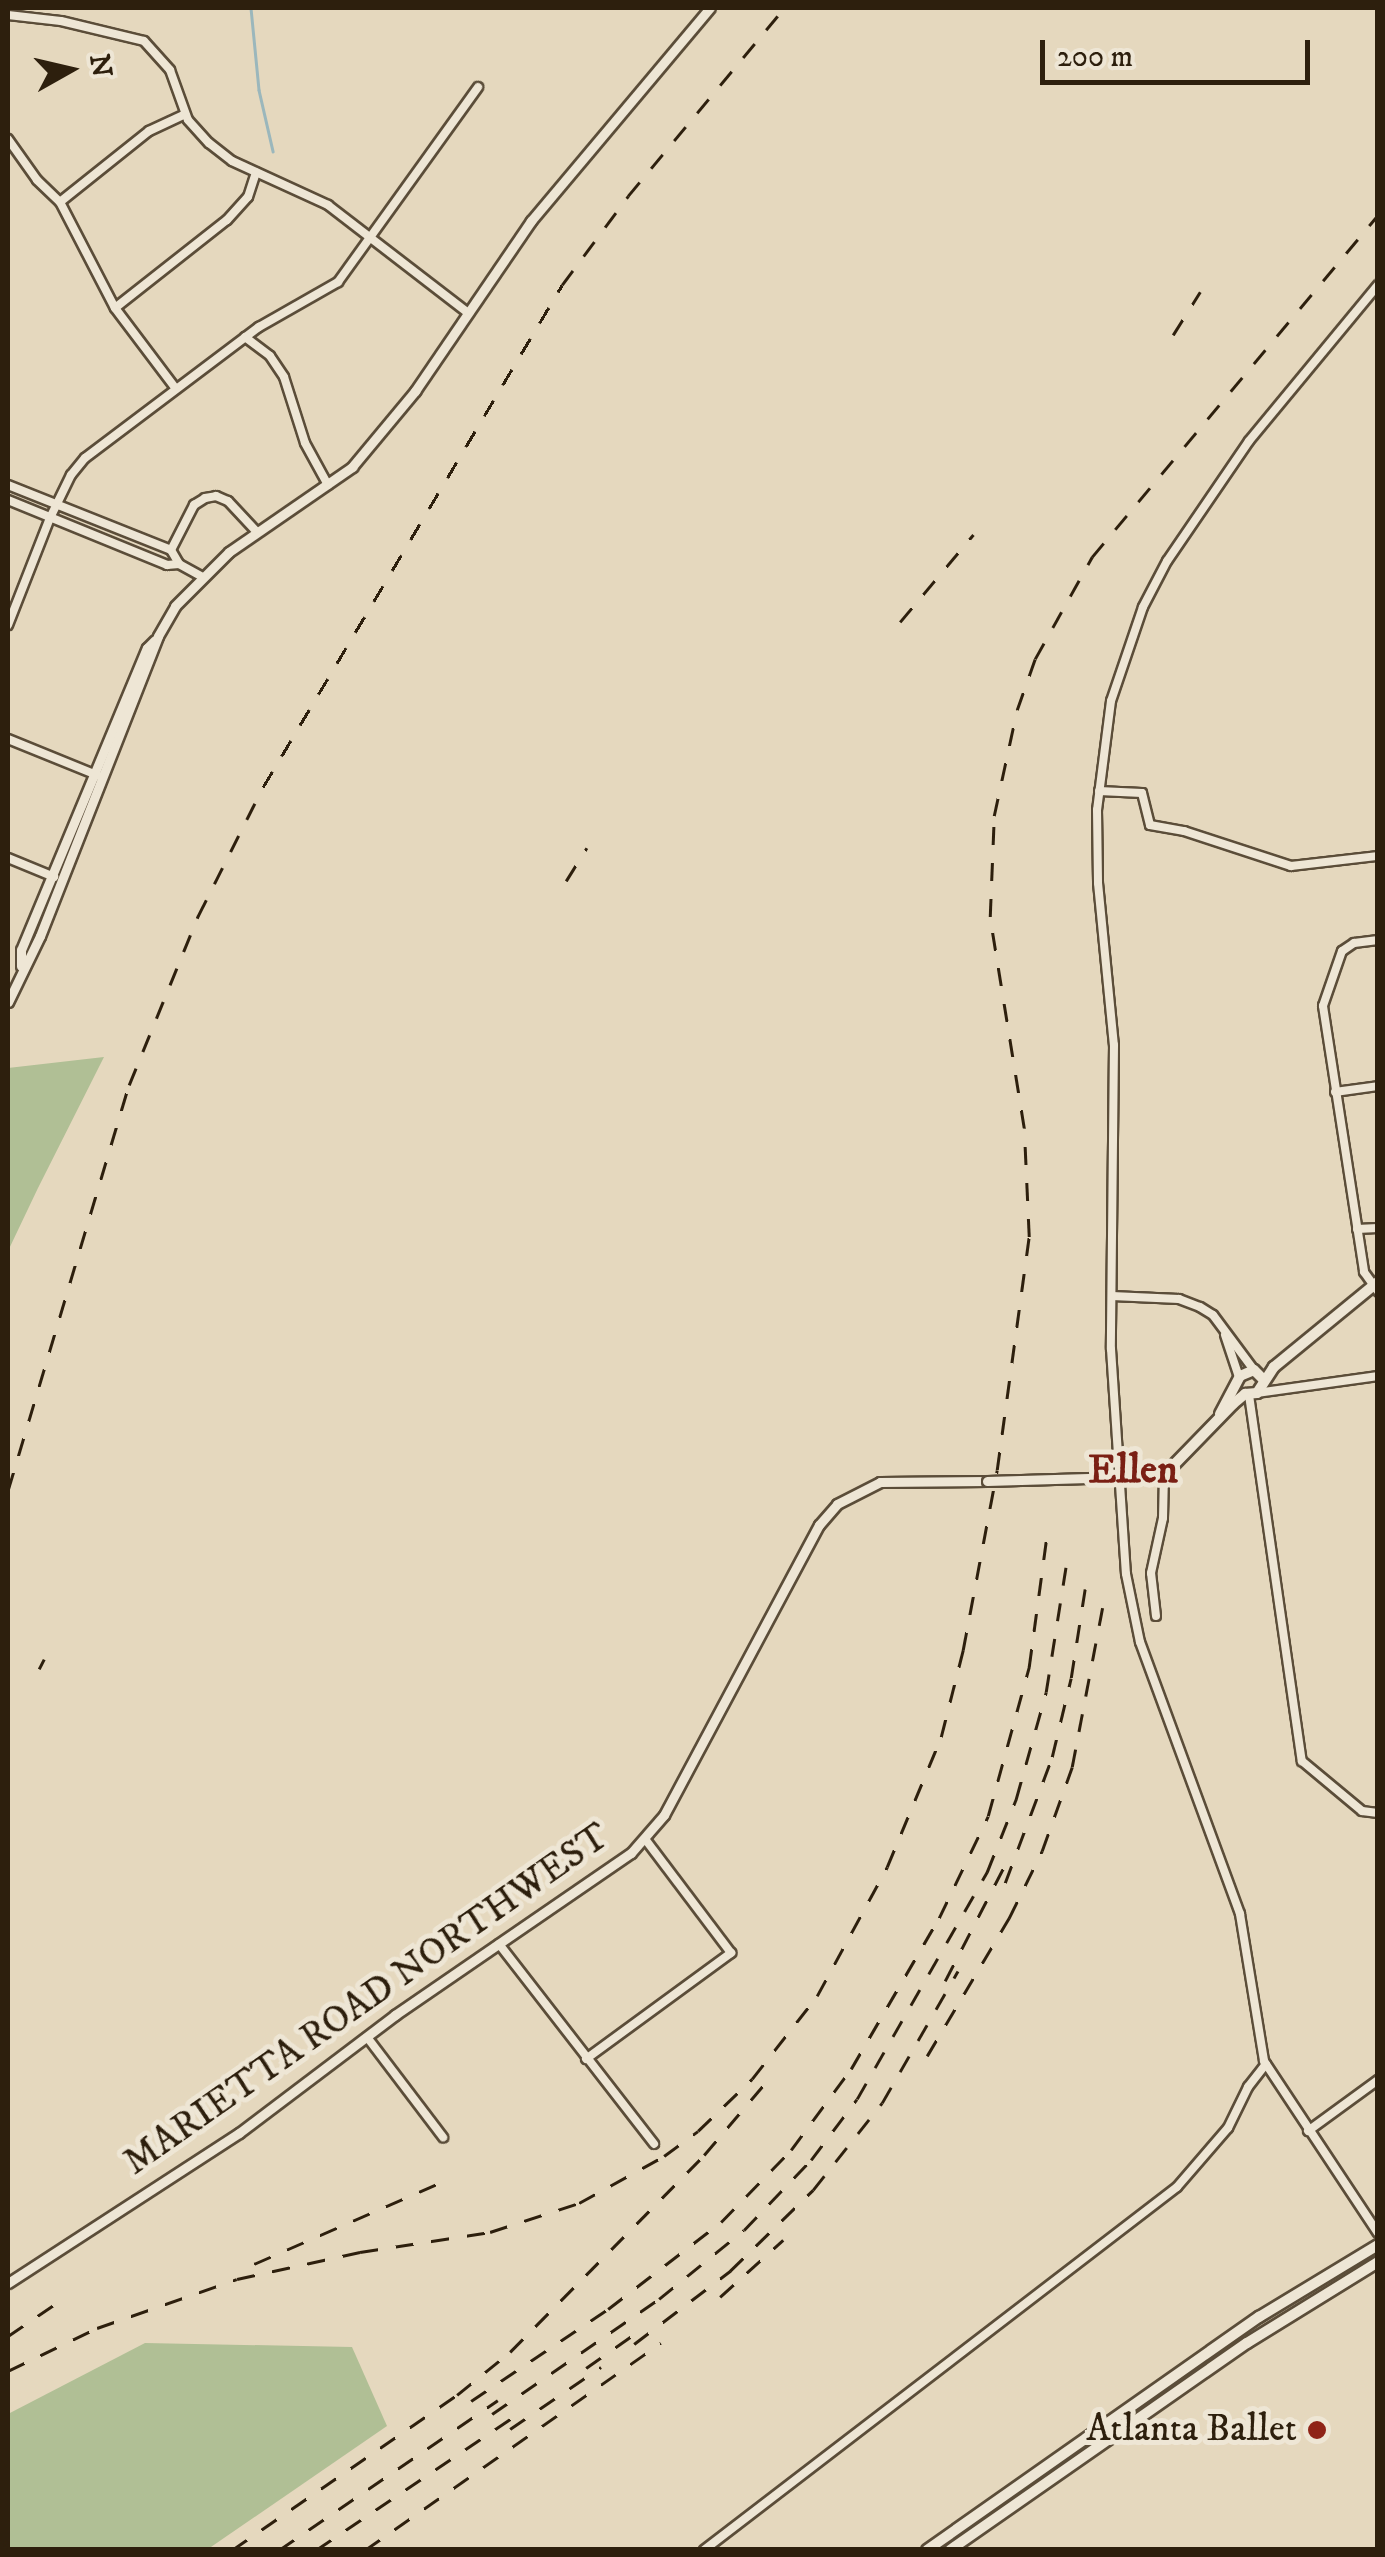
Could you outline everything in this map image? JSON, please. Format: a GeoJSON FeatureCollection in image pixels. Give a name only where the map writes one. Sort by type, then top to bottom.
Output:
{"type":"FeatureCollection","features":[{"type":"Feature","properties":{"kind":"main road"},"geometry":{"type":"LineString","coordinates":[[1160,1475],[1278,1364],[1376,1286]]}},
{"type":"Feature","properties":{"kind":"main road"},"geometry":{"type":"LineString","coordinates":[[1238,1380],[1256,1384]]}},
{"type":"Feature","properties":{"kind":"main road"},"geometry":{"type":"LineString","coordinates":[[1238,1380],[1256,1384]]}},
{"type":"Feature","properties":{"kind":"main road"},"geometry":{"type":"LineString","coordinates":[[1218,1420],[1238,1380]]}},
{"type":"Feature","properties":{"kind":"main road"},"geometry":{"type":"LineString","coordinates":[[927,2550],[1259,2318],[1378,2245]]}},
{"type":"Feature","properties":{"kind":"main road"},"geometry":{"type":"LineString","coordinates":[[950,2550],[1246,2343],[1378,2262]]}},
{"type":"Feature","properties":{"kind":"street"},"geometry":{"type":"LineString","coordinates":[[21,969],[21,950],[158,636],[184,594],[257,532],[352,467],[415,391],[531,221],[710,8]]}},
{"type":"Feature","properties":{"kind":"street"},"geometry":{"type":"LineString","coordinates":[[8,14],[61,21],[144,41],[170,70],[185,114],[209,144],[256,172],[328,205],[467,312]]}},
{"type":"Feature","properties":{"kind":"street"},"geometry":{"type":"LineString","coordinates":[[8,625],[50,518],[85,458],[246,337],[338,282],[374,238],[478,87]]}},
{"type":"Feature","properties":{"kind":"street"},"geometry":{"type":"LineString","coordinates":[[60,202],[149,131],[185,114]]}},
{"type":"Feature","properties":{"kind":"street"},"geometry":{"type":"LineString","coordinates":[[8,139],[37,180],[60,202],[115,308],[176,389]]}},
{"type":"Feature","properties":{"kind":"street"},"geometry":{"type":"LineString","coordinates":[[115,308],[228,220],[248,197],[256,172]]}},
{"type":"Feature","properties":{"kind":"street"},"geometry":{"type":"LineString","coordinates":[[1378,285],[1240,454],[1167,561],[1124,656],[1111,701],[1099,791],[1098,883],[1115,1090],[1112,1296],[1126,1574],[1140,1642],[1240,1914],[1248,1947],[1259,2047],[1308,2132],[1378,2234]]}},
{"type":"Feature","properties":{"kind":"street"},"geometry":{"type":"LineString","coordinates":[[246,337],[270,356],[284,377],[305,444],[328,485]]}},
{"type":"Feature","properties":{"kind":"street"},"geometry":{"type":"LineString","coordinates":[[8,484],[170,550],[179,564],[202,577]]}},
{"type":"Feature","properties":{"kind":"street"},"geometry":{"type":"LineString","coordinates":[[170,550],[194,504],[205,498],[216,496],[228,502],[257,532]]}},
{"type":"Feature","properties":{"kind":"street"},"geometry":{"type":"LineString","coordinates":[[8,500],[167,565],[179,564]]}},
{"type":"Feature","properties":{"kind":"street"},"geometry":{"type":"LineString","coordinates":[[8,739],[99,776]]}},
{"type":"Feature","properties":{"kind":"street"},"geometry":{"type":"LineString","coordinates":[[8,999],[12,978],[40,936],[99,776]]}},
{"type":"Feature","properties":{"kind":"street"},"geometry":{"type":"LineString","coordinates":[[1099,791],[1142,793],[1150,825],[1184,831],[1291,866],[1378,856]]}},
{"type":"Feature","properties":{"kind":"street"},"geometry":{"type":"LineString","coordinates":[[8,858],[54,877]]}},
{"type":"Feature","properties":{"kind":"street"},"geometry":{"type":"LineString","coordinates":[[1376,1286],[1364,1272],[1324,1021],[1326,992],[1342,951],[1354,943],[1378,940]]}},
{"type":"Feature","properties":{"kind":"street"},"geometry":{"type":"LineString","coordinates":[[1335,1092],[1378,1086]]}},
{"type":"Feature","properties":{"kind":"street"},"geometry":{"type":"LineString","coordinates":[[1357,1229],[1378,1228]]}},
{"type":"Feature","properties":{"kind":"street"},"geometry":{"type":"LineString","coordinates":[[1112,1296],[1179,1299],[1200,1306],[1213,1315],[1256,1384],[1302,1761],[1362,1811],[1378,1813]]}},
{"type":"Feature","properties":{"kind":"street"},"geometry":{"type":"LineString","coordinates":[[1225,1335],[1238,1380]]}},
{"type":"Feature","properties":{"kind":"street"},"geometry":{"type":"LineString","coordinates":[[1256,1384],[1278,1390],[1378,1376]]}},
{"type":"Feature","properties":{"kind":"street"},"geometry":{"type":"LineString","coordinates":[[1156,1616],[1152,1574],[1164,1518],[1160,1475]]}},
{"type":"Feature","properties":{"kind":"street","name":"MARIETTA ROAD NORTHWEST"},"geometry":{"type":"LineString","coordinates":[[8,2282],[240,2133],[366,2037],[632,1853],[664,1815],[827,1514],[848,1496],[880,1482],[1160,1475]]}},
{"type":"Feature","properties":{"kind":"street"},"geometry":{"type":"LineString","coordinates":[[586,2059],[731,1952],[645,1839]]}},
{"type":"Feature","properties":{"kind":"street"},"geometry":{"type":"LineString","coordinates":[[500,1944],[654,2144]]}},
{"type":"Feature","properties":{"kind":"street"},"geometry":{"type":"LineString","coordinates":[[366,2037],[443,2137]]}},
{"type":"Feature","properties":{"kind":"street"},"geometry":{"type":"LineString","coordinates":[[704,2550],[1178,2187],[1228,2128],[1248,2088],[1266,2064]]}},
{"type":"Feature","properties":{"kind":"street"},"geometry":{"type":"LineString","coordinates":[[1308,2132],[1378,2080]]}},
{"type":"Feature","properties":{"kind":"green space"},"geometry":{"type":"Polygon","coordinates":[[[104,1057],[38,1188],[8,1251],[8,1068],[104,1057]]]}},
{"type":"Feature","properties":{"kind":"green space"},"geometry":{"type":"Polygon","coordinates":[[[145,2343],[352,2347],[387,2426],[208,2549],[8,2549],[8,2414],[145,2343]]]}},
{"type":"Feature","properties":{"kind":"waterway"},"geometry":{"type":"LineString","coordinates":[[251,8],[259,90],[273,151]]}},
{"type":"Feature","properties":{"kind":"railway"},"geometry":{"type":"LineString","coordinates":[[8,1490],[129,1085],[198,916],[263,787],[562,285],[628,196],[784,8]]}},
{"type":"Feature","properties":{"kind":"railway"},"geometry":{"type":"LineString","coordinates":[[8,2371],[97,2328],[237,2279],[360,2252],[490,2232],[579,2203],[664,2156],[698,2131],[752,2079],[817,1996],[887,1867],[941,1737],[963,1650],[997,1470],[1029,1237],[1024,1128],[990,917],[994,816],[1017,710],[1035,659],[1092,557],[1378,215]]}},
{"type":"Feature","properties":{"kind":"railway"},"geometry":{"type":"LineString","coordinates":[[1173,335],[1200,292]]}},
{"type":"Feature","properties":{"kind":"railway"},"geometry":{"type":"LineString","coordinates":[[900,622],[973,535]]}},
{"type":"Feature","properties":{"kind":"railway"},"geometry":{"type":"LineString","coordinates":[[566,881],[587,848]]}},
{"type":"Feature","properties":{"kind":"railway"},"geometry":{"type":"LineString","coordinates":[[471,2401],[608,2309],[721,2222],[791,2150],[851,2069],[939,1918],[988,1816],[1029,1667],[1047,1534]]}},
{"type":"Feature","properties":{"kind":"railway"},"geometry":{"type":"LineString","coordinates":[[492,2414],[659,2299],[744,2230],[811,2160],[857,2099],[987,1872],[1016,1799],[1046,1692],[1067,1559]]}},
{"type":"Feature","properties":{"kind":"railway"},"geometry":{"type":"LineString","coordinates":[[1005,1883],[1052,1757],[1071,1678],[1085,1589]]}},
{"type":"Feature","properties":{"kind":"railway"},"geometry":{"type":"LineString","coordinates":[[927,2056],[1009,1918],[1042,1851],[1072,1767],[1104,1599]]}},
{"type":"Feature","properties":{"kind":"railway"},"geometry":{"type":"LineString","coordinates":[[39,1669],[44,1659]]}},
{"type":"Feature","properties":{"kind":"railway"},"geometry":{"type":"LineString","coordinates":[[945,1981],[1005,1865]]}},
{"type":"Feature","properties":{"kind":"railway"},"geometry":{"type":"LineString","coordinates":[[634,2344],[730,2271],[813,2190],[882,2103],[958,1971]]}},
{"type":"Feature","properties":{"kind":"railway"},"geometry":{"type":"LineString","coordinates":[[232,2550],[457,2395],[510,2352],[704,2155],[767,2081]]}},
{"type":"Feature","properties":{"kind":"railway"},"geometry":{"type":"LineString","coordinates":[[254,2264],[442,2182]]}},
{"type":"Feature","properties":{"kind":"railway"},"geometry":{"type":"LineString","coordinates":[[720,2297],[783,2240]]}},
{"type":"Feature","properties":{"kind":"railway"},"geometry":{"type":"LineString","coordinates":[[8,2336],[61,2300]]}},
{"type":"Feature","properties":{"kind":"railway"},"geometry":{"type":"LineString","coordinates":[[586,2368],[643,2328]]}},
{"type":"Feature","properties":{"kind":"railway"},"geometry":{"type":"LineString","coordinates":[[365,2550],[661,2343]]}},
{"type":"Feature","properties":{"kind":"railway"},"geometry":{"type":"LineString","coordinates":[[510,2429],[601,2367]]}},
{"type":"Feature","properties":{"kind":"railway"},"geometry":{"type":"LineString","coordinates":[[279,2550],[498,2400]]}},
{"type":"Feature","properties":{"kind":"railway"},"geometry":{"type":"LineString","coordinates":[[316,2550],[519,2413]]}},
{"type":"Feature","properties":{"kind":"place","name":"Atlanta Ballet"},"geometry":{"type":"Point","coordinates":[1317,2430]}},
{"type":"Feature","properties":{"kind":"district","name":"Ellen"},"geometry":{"type":"Point","coordinates":[1133,1471]}}]}
